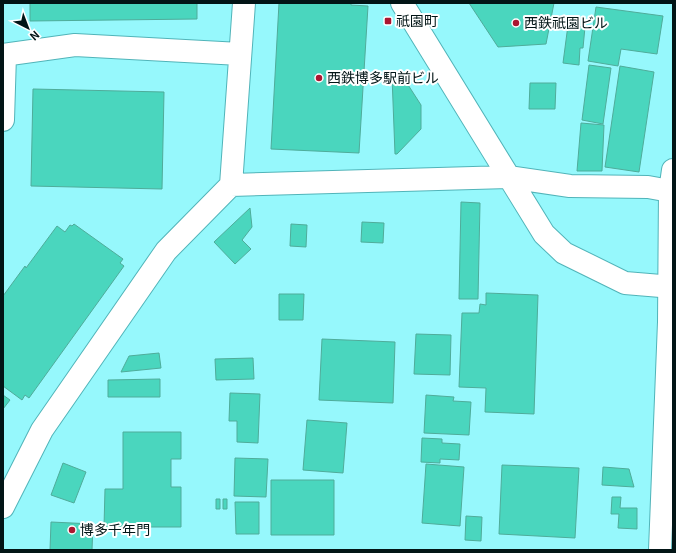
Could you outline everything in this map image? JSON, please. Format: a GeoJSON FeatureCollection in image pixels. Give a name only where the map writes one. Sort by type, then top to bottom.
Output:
{"type":"FeatureCollection","features":[{"type":"Feature","properties":{"kind":"main road"},"geometry":{"type":"LineString","coordinates":[[3,507],[42,430],[166,252],[231,185],[244,3]]}},
{"type":"Feature","properties":{"kind":"main road"},"geometry":{"type":"LineString","coordinates":[[402,3],[544,234],[564,253],[625,283],[671,287]]}},
{"type":"Feature","properties":{"kind":"main road"},"geometry":{"type":"LineString","coordinates":[[3,120],[4,55],[75,45],[240,54]]}},
{"type":"Feature","properties":{"kind":"main road"},"geometry":{"type":"LineString","coordinates":[[231,185],[508,177],[570,186],[648,187],[671,181],[671,287],[660,550]]}},
{"type":"Feature","properties":{"kind":"building"},"geometry":{"type":"Polygon","coordinates":[[[30,3],[197,3],[197,19],[30,21],[30,3]]]}},
{"type":"Feature","properties":{"kind":"building","name":"西鉄博多駅前ビル"},"geometry":{"type":"Polygon","coordinates":[[[279,3],[351,3],[351,5],[368,6],[359,153],[271,149],[279,3]]]}},
{"type":"Feature","properties":{"kind":"building","name":"西鉄祇園ビル"},"geometry":{"type":"Polygon","coordinates":[[[469,3],[554,3],[546,44],[498,47],[469,3]]]}},
{"type":"Feature","properties":{"kind":"building"},"geometry":{"type":"Polygon","coordinates":[[[596,7],[663,16],[657,54],[621,49],[618,66],[588,61],[596,7]]]}},
{"type":"Feature","properties":{"kind":"building"},"geometry":{"type":"Polygon","coordinates":[[[568,25],[585,27],[583,48],[580,48],[579,65],[563,63],[568,25]]]}},
{"type":"Feature","properties":{"kind":"building"},"geometry":{"type":"Polygon","coordinates":[[[589,65],[611,68],[603,124],[582,120],[589,65]]]}},
{"type":"Feature","properties":{"kind":"building"},"geometry":{"type":"Polygon","coordinates":[[[620,66],[654,72],[639,172],[605,167],[620,66]]]}},
{"type":"Feature","properties":{"kind":"building"},"geometry":{"type":"Polygon","coordinates":[[[392,76],[403,77],[421,105],[421,129],[397,154],[395,154],[392,76]]]}},
{"type":"Feature","properties":{"kind":"building"},"geometry":{"type":"Polygon","coordinates":[[[530,83],[556,83],[555,109],[529,109],[530,83]]]}},
{"type":"Feature","properties":{"kind":"building"},"geometry":{"type":"Polygon","coordinates":[[[33,89],[164,92],[162,189],[31,186],[33,89]]]}},
{"type":"Feature","properties":{"kind":"building"},"geometry":{"type":"Polygon","coordinates":[[[581,123],[604,125],[602,171],[577,171],[581,123]]]}},
{"type":"Feature","properties":{"kind":"building"},"geometry":{"type":"Polygon","coordinates":[[[461,202],[480,203],[478,299],[459,299],[461,202]]]}},
{"type":"Feature","properties":{"kind":"building"},"geometry":{"type":"Polygon","coordinates":[[[250,208],[252,227],[242,240],[251,249],[235,264],[214,242],[250,208]]]}},
{"type":"Feature","properties":{"kind":"building"},"geometry":{"type":"Polygon","coordinates":[[[362,222],[384,223],[383,243],[361,242],[362,222]]]}},
{"type":"Feature","properties":{"kind":"building"},"geometry":{"type":"Polygon","coordinates":[[[74,224],[123,259],[120,263],[124,266],[29,398],[25,395],[22,400],[3,386],[3,296],[57,226],[65,232],[70,225],[72,226],[74,224]]]}},
{"type":"Feature","properties":{"kind":"building"},"geometry":{"type":"Polygon","coordinates":[[[291,224],[307,225],[306,247],[290,246],[291,224]]]}},
{"type":"Feature","properties":{"kind":"building"},"geometry":{"type":"Polygon","coordinates":[[[486,293],[538,295],[534,414],[485,412],[486,388],[459,387],[462,313],[479,313],[480,304],[486,305],[486,293]]]}},
{"type":"Feature","properties":{"kind":"building"},"geometry":{"type":"Polygon","coordinates":[[[279,294],[304,294],[303,320],[279,320],[279,294]]]}},
{"type":"Feature","properties":{"kind":"building"},"geometry":{"type":"Polygon","coordinates":[[[416,334],[451,335],[450,375],[414,374],[416,334]]]}},
{"type":"Feature","properties":{"kind":"building"},"geometry":{"type":"Polygon","coordinates":[[[322,339],[395,342],[393,403],[319,400],[322,339]]]}},
{"type":"Feature","properties":{"kind":"building"},"geometry":{"type":"Polygon","coordinates":[[[159,353],[161,368],[121,372],[129,356],[159,353]]]}},
{"type":"Feature","properties":{"kind":"building"},"geometry":{"type":"Polygon","coordinates":[[[253,358],[254,379],[216,380],[215,359],[253,358]]]}},
{"type":"Feature","properties":{"kind":"building"},"geometry":{"type":"Polygon","coordinates":[[[160,379],[160,397],[108,397],[108,380],[160,379]]]}},
{"type":"Feature","properties":{"kind":"building"},"geometry":{"type":"Polygon","coordinates":[[[230,393],[260,394],[258,443],[237,442],[237,421],[229,421],[230,393]]]}},
{"type":"Feature","properties":{"kind":"building"},"geometry":{"type":"Polygon","coordinates":[[[3,395],[10,400],[3,409],[3,395]]]}},
{"type":"Feature","properties":{"kind":"building"},"geometry":{"type":"Polygon","coordinates":[[[426,395],[454,397],[453,401],[471,402],[469,435],[424,433],[426,395]]]}},
{"type":"Feature","properties":{"kind":"building"},"geometry":{"type":"Polygon","coordinates":[[[307,420],[347,423],[343,473],[303,470],[307,420]]]}},
{"type":"Feature","properties":{"kind":"building"},"geometry":{"type":"Polygon","coordinates":[[[123,432],[181,432],[181,459],[171,459],[171,487],[181,487],[181,527],[104,527],[105,489],[123,489],[123,432]]]}},
{"type":"Feature","properties":{"kind":"building"},"geometry":{"type":"Polygon","coordinates":[[[422,438],[442,439],[442,443],[460,444],[459,460],[440,459],[440,463],[421,462],[422,438]]]}},
{"type":"Feature","properties":{"kind":"building"},"geometry":{"type":"Polygon","coordinates":[[[235,458],[268,459],[266,497],[234,496],[235,458]]]}},
{"type":"Feature","properties":{"kind":"building"},"geometry":{"type":"Polygon","coordinates":[[[63,463],[86,472],[74,503],[51,495],[63,463]]]}},
{"type":"Feature","properties":{"kind":"building"},"geometry":{"type":"Polygon","coordinates":[[[426,464],[464,467],[460,526],[422,523],[426,464]]]}},
{"type":"Feature","properties":{"kind":"building"},"geometry":{"type":"Polygon","coordinates":[[[502,465],[579,468],[575,538],[499,534],[502,465]]]}},
{"type":"Feature","properties":{"kind":"building"},"geometry":{"type":"Polygon","coordinates":[[[603,467],[629,469],[634,487],[602,485],[603,467]]]}},
{"type":"Feature","properties":{"kind":"building"},"geometry":{"type":"Polygon","coordinates":[[[271,480],[334,480],[334,535],[271,535],[271,480]]]}},
{"type":"Feature","properties":{"kind":"building"},"geometry":{"type":"Polygon","coordinates":[[[612,497],[621,497],[620,508],[637,508],[637,529],[618,528],[619,514],[611,514],[612,497]]]}},
{"type":"Feature","properties":{"kind":"building"},"geometry":{"type":"Polygon","coordinates":[[[216,499],[220,499],[220,509],[216,509],[216,499]]]}},
{"type":"Feature","properties":{"kind":"building"},"geometry":{"type":"Polygon","coordinates":[[[223,499],[227,499],[227,509],[223,509],[223,499]]]}},
{"type":"Feature","properties":{"kind":"building"},"geometry":{"type":"Polygon","coordinates":[[[235,502],[259,502],[259,534],[236,534],[235,502]]]}},
{"type":"Feature","properties":{"kind":"building"},"geometry":{"type":"Polygon","coordinates":[[[466,516],[482,517],[481,541],[465,540],[466,516]]]}},
{"type":"Feature","properties":{"kind":"building","name":"博多千年門"},"geometry":{"type":"Polygon","coordinates":[[[51,522],[93,524],[92,550],[50,550],[51,522]]]}},
{"type":"Feature","properties":{"kind":"place","name":"祇園町"},"geometry":{"type":"Point","coordinates":[388,21]}},
{"type":"Feature","properties":{"kind":"place","name":"西鉄祇園ビル"},"geometry":{"type":"Point","coordinates":[516,23]}},
{"type":"Feature","properties":{"kind":"place","name":"西鉄博多駅前ビル"},"geometry":{"type":"Point","coordinates":[319,78]}},
{"type":"Feature","properties":{"kind":"place","name":"博多千年門"},"geometry":{"type":"Point","coordinates":[72,530]}}]}
